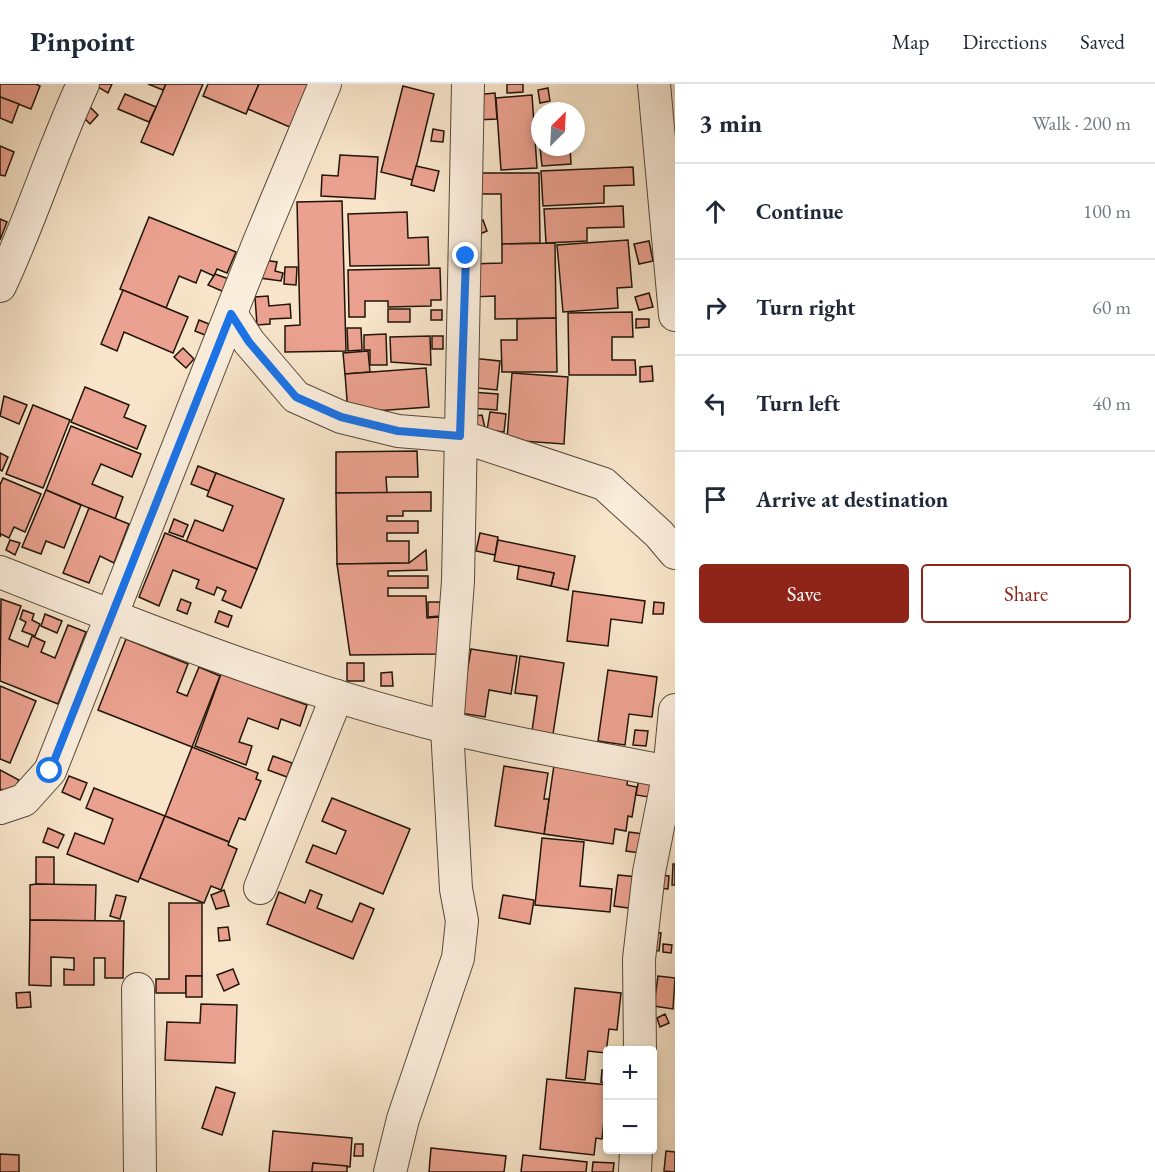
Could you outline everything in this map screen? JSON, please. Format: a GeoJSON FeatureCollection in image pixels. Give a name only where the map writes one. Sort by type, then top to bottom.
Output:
{"type":"FeatureCollection","features":[{"type":"Feature","properties":{"kind":"street"},"geometry":{"type":"LineString","coordinates":[[0,286],[26,230],[57,141],[82,84]]}},
{"type":"Feature","properties":{"kind":"street"},"geometry":{"type":"LineString","coordinates":[[0,808],[24,800],[50,771],[325,84]]}},
{"type":"Feature","properties":{"kind":"street"},"geometry":{"type":"LineString","coordinates":[[390,1172],[403,1119],[458,958],[462,921],[456,889],[447,728],[458,581],[468,84]]}},
{"type":"Feature","properties":{"kind":"street"},"geometry":{"type":"LineString","coordinates":[[654,84],[675,315]]}},
{"type":"Feature","properties":{"kind":"street"},"geometry":{"type":"LineString","coordinates":[[231,314],[249,342],[296,397],[341,417],[398,431],[460,436],[604,484],[659,534],[675,553]]}},
{"type":"Feature","properties":{"kind":"street"},"geometry":{"type":"LineString","coordinates":[[0,572],[111,616],[338,696],[447,728],[670,783]]}},
{"type":"Feature","properties":{"kind":"street"},"geometry":{"type":"LineString","coordinates":[[260,888],[338,696]]}},
{"type":"Feature","properties":{"kind":"street"},"geometry":{"type":"LineString","coordinates":[[640,1046],[639,959],[649,872],[670,783],[675,710]]}},
{"type":"Feature","properties":{"kind":"street"},"geometry":{"type":"LineString","coordinates":[[138,989],[140,1172]]}},
{"type":"Feature","properties":{"kind":"street"},"geometry":{"type":"LineString","coordinates":[[635,1172],[636,1154]]}},
{"type":"Feature","properties":{"kind":"building"},"geometry":{"type":"Polygon","coordinates":[[[0,84],[40,86],[31,109],[0,97],[0,84]]]}},
{"type":"Feature","properties":{"kind":"building"},"geometry":{"type":"Polygon","coordinates":[[[93,84],[112,84],[108,93],[93,84]]]}},
{"type":"Feature","properties":{"kind":"building"},"geometry":{"type":"Polygon","coordinates":[[[148,84],[166,84],[163,90],[148,84]]]}},
{"type":"Feature","properties":{"kind":"building"},"geometry":{"type":"Polygon","coordinates":[[[166,84],[203,84],[173,155],[141,142],[166,84]]]}},
{"type":"Feature","properties":{"kind":"building"},"geometry":{"type":"Polygon","coordinates":[[[208,84],[259,84],[246,114],[203,96],[208,84]]]}},
{"type":"Feature","properties":{"kind":"building"},"geometry":{"type":"Polygon","coordinates":[[[259,84],[311,84],[292,128],[248,109],[259,84]]]}},
{"type":"Feature","properties":{"kind":"building"},"geometry":{"type":"Polygon","coordinates":[[[507,84],[523,84],[523,92],[507,93],[507,84]]]}},
{"type":"Feature","properties":{"kind":"building"},"geometry":{"type":"Polygon","coordinates":[[[403,86],[434,94],[413,180],[381,172],[403,86]]]}},
{"type":"Feature","properties":{"kind":"building"},"geometry":{"type":"Polygon","coordinates":[[[548,88],[550,101],[540,102],[538,90],[548,88]]]}},
{"type":"Feature","properties":{"kind":"building"},"geometry":{"type":"Polygon","coordinates":[[[495,93],[497,119],[476,120],[474,95],[495,93]]]}},
{"type":"Feature","properties":{"kind":"building"},"geometry":{"type":"Polygon","coordinates":[[[125,94],[156,107],[149,122],[118,109],[125,94]]]}},
{"type":"Feature","properties":{"kind":"building"},"geometry":{"type":"Polygon","coordinates":[[[532,95],[531,156],[536,156],[537,168],[501,170],[496,98],[532,95]]]}},
{"type":"Feature","properties":{"kind":"building"},"geometry":{"type":"Polygon","coordinates":[[[0,97],[19,104],[12,123],[0,118],[0,97]]]}},
{"type":"Feature","properties":{"kind":"building"},"geometry":{"type":"Polygon","coordinates":[[[88,105],[98,115],[90,124],[79,113],[88,105]]]}},
{"type":"Feature","properties":{"kind":"building"},"geometry":{"type":"Polygon","coordinates":[[[433,129],[444,131],[443,142],[431,141],[433,129]]]}},
{"type":"Feature","properties":{"kind":"building"},"geometry":{"type":"Polygon","coordinates":[[[0,146],[14,152],[5,176],[0,175],[0,146]]]}},
{"type":"Feature","properties":{"kind":"building"},"geometry":{"type":"Polygon","coordinates":[[[340,155],[378,157],[375,199],[321,196],[322,175],[338,176],[340,155]]]}},
{"type":"Feature","properties":{"kind":"building"},"geometry":{"type":"Polygon","coordinates":[[[541,156],[571,156],[571,164],[542,166],[541,156]]]}},
{"type":"Feature","properties":{"kind":"building"},"geometry":{"type":"Polygon","coordinates":[[[416,166],[439,171],[434,191],[411,185],[416,166]]]}},
{"type":"Feature","properties":{"kind":"building"},"geometry":{"type":"Polygon","coordinates":[[[633,167],[634,185],[604,186],[604,203],[543,206],[541,171],[633,167]]]}},
{"type":"Feature","properties":{"kind":"building"},"geometry":{"type":"Polygon","coordinates":[[[477,173],[539,173],[540,243],[502,244],[501,194],[478,194],[477,173]]]}},
{"type":"Feature","properties":{"kind":"building"},"geometry":{"type":"Polygon","coordinates":[[[342,201],[346,351],[285,352],[285,326],[300,325],[297,202],[342,201]]]}},
{"type":"Feature","properties":{"kind":"building"},"geometry":{"type":"Polygon","coordinates":[[[623,206],[624,227],[587,228],[587,241],[546,243],[544,209],[623,206]]]}},
{"type":"Feature","properties":{"kind":"building"},"geometry":{"type":"Polygon","coordinates":[[[407,212],[408,238],[428,237],[429,265],[350,266],[348,214],[407,212]]]}},
{"type":"Feature","properties":{"kind":"building"},"geometry":{"type":"Polygon","coordinates":[[[149,217],[236,252],[227,273],[217,269],[214,276],[201,270],[196,283],[179,276],[166,308],[120,289],[149,217]]]}},
{"type":"Feature","properties":{"kind":"building"},"geometry":{"type":"Polygon","coordinates":[[[0,219],[7,222],[0,240],[0,219]]]}},
{"type":"Feature","properties":{"kind":"building"},"geometry":{"type":"Polygon","coordinates":[[[483,220],[487,231],[475,236],[471,225],[483,220]]]}},
{"type":"Feature","properties":{"kind":"building"},"geometry":{"type":"Polygon","coordinates":[[[628,240],[632,287],[617,288],[618,308],[563,312],[557,245],[628,240]]]}},
{"type":"Feature","properties":{"kind":"building"},"geometry":{"type":"Polygon","coordinates":[[[649,241],[653,261],[639,264],[634,244],[649,241]]]}},
{"type":"Feature","properties":{"kind":"building"},"geometry":{"type":"Polygon","coordinates":[[[555,243],[556,318],[495,319],[495,296],[471,297],[470,264],[502,263],[502,244],[555,243]]]}},
{"type":"Feature","properties":{"kind":"building"},"geometry":{"type":"Polygon","coordinates":[[[263,260],[277,262],[275,271],[283,273],[281,281],[260,278],[263,260]]]}},
{"type":"Feature","properties":{"kind":"building"},"geometry":{"type":"Polygon","coordinates":[[[285,267],[297,267],[296,285],[284,284],[285,267]]]}},
{"type":"Feature","properties":{"kind":"building"},"geometry":{"type":"Polygon","coordinates":[[[440,268],[441,300],[431,300],[431,306],[388,307],[388,301],[365,301],[365,317],[349,317],[348,270],[440,268]]]}},
{"type":"Feature","properties":{"kind":"building"},"geometry":{"type":"Polygon","coordinates":[[[215,274],[229,279],[224,292],[208,285],[215,274]]]}},
{"type":"Feature","properties":{"kind":"building"},"geometry":{"type":"Polygon","coordinates":[[[123,290],[188,317],[173,353],[124,332],[117,351],[101,344],[123,290]]]}},
{"type":"Feature","properties":{"kind":"building"},"geometry":{"type":"Polygon","coordinates":[[[649,293],[653,307],[639,310],[635,297],[649,293]]]}},
{"type":"Feature","properties":{"kind":"building"},"geometry":{"type":"Polygon","coordinates":[[[268,296],[269,306],[290,304],[291,318],[270,319],[270,324],[257,325],[255,297],[268,296]]]}},
{"type":"Feature","properties":{"kind":"building"},"geometry":{"type":"Polygon","coordinates":[[[388,309],[410,309],[410,322],[388,322],[388,309]]]}},
{"type":"Feature","properties":{"kind":"building"},"geometry":{"type":"Polygon","coordinates":[[[431,310],[442,310],[442,320],[431,320],[431,310]]]}},
{"type":"Feature","properties":{"kind":"building"},"geometry":{"type":"Polygon","coordinates":[[[632,312],[633,337],[612,337],[612,360],[635,360],[636,375],[569,375],[568,313],[632,312]]]}},
{"type":"Feature","properties":{"kind":"building"},"geometry":{"type":"Polygon","coordinates":[[[556,318],[557,372],[502,372],[501,340],[517,340],[517,319],[556,318]]]}},
{"type":"Feature","properties":{"kind":"building"},"geometry":{"type":"Polygon","coordinates":[[[636,319],[649,319],[649,327],[636,328],[636,319]]]}},
{"type":"Feature","properties":{"kind":"building"},"geometry":{"type":"Polygon","coordinates":[[[199,320],[209,324],[205,335],[195,331],[199,320]]]}},
{"type":"Feature","properties":{"kind":"building"},"geometry":{"type":"Polygon","coordinates":[[[347,328],[361,328],[362,350],[348,351],[347,328]]]}},
{"type":"Feature","properties":{"kind":"building"},"geometry":{"type":"Polygon","coordinates":[[[386,334],[387,365],[370,365],[370,350],[364,350],[364,335],[386,334]]]}},
{"type":"Feature","properties":{"kind":"building"},"geometry":{"type":"Polygon","coordinates":[[[430,336],[431,365],[391,362],[390,337],[430,336]]]}},
{"type":"Feature","properties":{"kind":"building"},"geometry":{"type":"Polygon","coordinates":[[[432,336],[443,336],[443,349],[432,349],[432,336]]]}},
{"type":"Feature","properties":{"kind":"building"},"geometry":{"type":"Polygon","coordinates":[[[183,348],[194,359],[186,368],[174,357],[183,348]]]}},
{"type":"Feature","properties":{"kind":"building"},"geometry":{"type":"Polygon","coordinates":[[[368,351],[370,372],[345,374],[343,353],[368,351]]]}},
{"type":"Feature","properties":{"kind":"building"},"geometry":{"type":"Polygon","coordinates":[[[471,358],[500,361],[497,390],[468,387],[471,358]]]}},
{"type":"Feature","properties":{"kind":"building"},"geometry":{"type":"Polygon","coordinates":[[[652,366],[653,381],[640,382],[640,367],[652,366]]]}},
{"type":"Feature","properties":{"kind":"building"},"geometry":{"type":"Polygon","coordinates":[[[426,368],[429,407],[348,413],[345,374],[426,368]]]}},
{"type":"Feature","properties":{"kind":"building"},"geometry":{"type":"Polygon","coordinates":[[[512,373],[568,377],[564,444],[507,440],[512,373]]]}},
{"type":"Feature","properties":{"kind":"building"},"geometry":{"type":"Polygon","coordinates":[[[85,387],[129,405],[124,417],[146,426],[137,449],[71,422],[85,387]]]}},
{"type":"Feature","properties":{"kind":"building"},"geometry":{"type":"Polygon","coordinates":[[[471,392],[498,394],[497,410],[470,408],[471,392]]]}},
{"type":"Feature","properties":{"kind":"building"},"geometry":{"type":"Polygon","coordinates":[[[4,396],[27,405],[19,424],[0,416],[4,396]]]}},
{"type":"Feature","properties":{"kind":"building"},"geometry":{"type":"Polygon","coordinates":[[[33,405],[70,420],[43,488],[6,474],[33,405]]]}},
{"type":"Feature","properties":{"kind":"building"},"geometry":{"type":"Polygon","coordinates":[[[490,412],[506,414],[504,432],[487,430],[490,412]]]}},
{"type":"Feature","properties":{"kind":"building"},"geometry":{"type":"Polygon","coordinates":[[[482,415],[485,428],[471,431],[469,417],[482,415]]]}},
{"type":"Feature","properties":{"kind":"building"},"geometry":{"type":"Polygon","coordinates":[[[71,426],[141,454],[132,477],[101,464],[92,484],[123,497],[115,519],[46,490],[71,426]]]}},
{"type":"Feature","properties":{"kind":"building"},"geometry":{"type":"Polygon","coordinates":[[[417,451],[418,477],[386,477],[387,493],[336,493],[336,452],[417,451]]]}},
{"type":"Feature","properties":{"kind":"building"},"geometry":{"type":"Polygon","coordinates":[[[0,453],[8,457],[2,471],[0,470],[0,453]]]}},
{"type":"Feature","properties":{"kind":"building"},"geometry":{"type":"Polygon","coordinates":[[[198,466],[216,473],[209,491],[191,484],[198,466]]]}},
{"type":"Feature","properties":{"kind":"building"},"geometry":{"type":"Polygon","coordinates":[[[216,473],[284,499],[257,569],[186,542],[195,520],[223,531],[233,506],[207,496],[216,473]]]}},
{"type":"Feature","properties":{"kind":"building"},"geometry":{"type":"Polygon","coordinates":[[[3,478],[41,494],[25,532],[14,527],[9,538],[1,534],[0,537],[0,485],[3,478]]]}},
{"type":"Feature","properties":{"kind":"building"},"geometry":{"type":"Polygon","coordinates":[[[46,490],[81,505],[64,548],[46,541],[41,554],[22,547],[46,490]]]}},
{"type":"Feature","properties":{"kind":"building"},"geometry":{"type":"Polygon","coordinates":[[[431,492],[431,511],[403,511],[403,516],[387,516],[387,521],[418,521],[418,533],[387,533],[387,541],[409,541],[409,563],[337,564],[336,493],[431,492]]]}},
{"type":"Feature","properties":{"kind":"building"},"geometry":{"type":"Polygon","coordinates":[[[89,508],[129,524],[114,563],[100,556],[89,583],[63,573],[89,508]]]}},
{"type":"Feature","properties":{"kind":"building"},"geometry":{"type":"Polygon","coordinates":[[[174,519],[188,525],[183,537],[169,532],[174,519]]]}},
{"type":"Feature","properties":{"kind":"building"},"geometry":{"type":"Polygon","coordinates":[[[165,533],[257,569],[241,608],[222,600],[226,591],[217,587],[214,595],[196,588],[199,580],[173,570],[159,606],[139,597],[165,533]]]}},
{"type":"Feature","properties":{"kind":"building"},"geometry":{"type":"Polygon","coordinates":[[[480,533],[498,537],[495,555],[476,551],[480,533]]]}},
{"type":"Feature","properties":{"kind":"building"},"geometry":{"type":"Polygon","coordinates":[[[10,540],[20,543],[15,555],[6,550],[10,540]]]}},
{"type":"Feature","properties":{"kind":"building"},"geometry":{"type":"Polygon","coordinates":[[[498,540],[575,556],[568,590],[551,586],[554,573],[494,561],[498,540]]]}},
{"type":"Feature","properties":{"kind":"building"},"geometry":{"type":"Polygon","coordinates":[[[426,550],[427,570],[388,571],[388,576],[428,576],[428,588],[388,588],[388,596],[426,596],[427,618],[439,617],[439,654],[350,655],[337,564],[409,563],[426,550]]]}},
{"type":"Feature","properties":{"kind":"building"},"geometry":{"type":"Polygon","coordinates":[[[519,566],[554,573],[551,586],[517,579],[519,566]]]}},
{"type":"Feature","properties":{"kind":"building"},"geometry":{"type":"Polygon","coordinates":[[[573,591],[645,601],[642,623],[611,619],[608,646],[567,641],[573,591]]]}},
{"type":"Feature","properties":{"kind":"building"},"geometry":{"type":"Polygon","coordinates":[[[1,599],[21,606],[9,639],[28,647],[32,636],[45,642],[41,652],[55,658],[68,625],[86,632],[58,704],[0,681],[1,599]]]}},
{"type":"Feature","properties":{"kind":"building"},"geometry":{"type":"Polygon","coordinates":[[[181,599],[191,603],[187,614],[177,610],[181,599]]]}},
{"type":"Feature","properties":{"kind":"building"},"geometry":{"type":"Polygon","coordinates":[[[428,602],[440,602],[440,616],[428,617],[428,602]]]}},
{"type":"Feature","properties":{"kind":"building"},"geometry":{"type":"Polygon","coordinates":[[[654,602],[664,603],[663,614],[653,614],[654,602]]]}},
{"type":"Feature","properties":{"kind":"building"},"geometry":{"type":"Polygon","coordinates":[[[23,610],[34,614],[32,620],[40,624],[35,636],[22,631],[26,622],[20,619],[23,610]]]}},
{"type":"Feature","properties":{"kind":"building"},"geometry":{"type":"Polygon","coordinates":[[[219,611],[232,616],[228,627],[215,622],[219,611]]]}},
{"type":"Feature","properties":{"kind":"building"},"geometry":{"type":"Polygon","coordinates":[[[45,614],[62,621],[57,633],[41,626],[45,614]]]}},
{"type":"Feature","properties":{"kind":"building"},"geometry":{"type":"Polygon","coordinates":[[[126,639],[188,664],[177,692],[187,696],[199,667],[220,676],[192,747],[98,710],[126,639]]]}},
{"type":"Feature","properties":{"kind":"building"},"geometry":{"type":"Polygon","coordinates":[[[471,649],[517,656],[511,694],[489,690],[485,717],[460,713],[471,649]]]}},
{"type":"Feature","properties":{"kind":"building"},"geometry":{"type":"Polygon","coordinates":[[[520,656],[564,663],[553,734],[532,731],[537,696],[515,693],[520,656]]]}},
{"type":"Feature","properties":{"kind":"building"},"geometry":{"type":"Polygon","coordinates":[[[347,663],[364,663],[364,681],[347,681],[347,663]]]}},
{"type":"Feature","properties":{"kind":"building"},"geometry":{"type":"Polygon","coordinates":[[[608,670],[657,677],[652,717],[629,714],[625,745],[598,741],[608,670]]]}},
{"type":"Feature","properties":{"kind":"building"},"geometry":{"type":"Polygon","coordinates":[[[392,672],[393,686],[381,686],[381,673],[392,672]]]}},
{"type":"Feature","properties":{"kind":"building"},"geometry":{"type":"Polygon","coordinates":[[[221,674],[307,705],[300,726],[281,719],[278,729],[248,718],[239,742],[252,746],[246,765],[195,746],[221,674]]]}},
{"type":"Feature","properties":{"kind":"building"},"geometry":{"type":"Polygon","coordinates":[[[0,686],[36,701],[10,763],[0,759],[0,686]]]}},
{"type":"Feature","properties":{"kind":"building"},"geometry":{"type":"Polygon","coordinates":[[[635,730],[648,731],[646,746],[633,745],[635,730]]]}},
{"type":"Feature","properties":{"kind":"building"},"geometry":{"type":"Polygon","coordinates":[[[192,747],[258,773],[256,779],[261,781],[245,820],[239,818],[229,842],[165,816],[192,747]]]}},
{"type":"Feature","properties":{"kind":"building"},"geometry":{"type":"Polygon","coordinates":[[[273,756],[292,763],[287,777],[268,770],[273,756]]]}},
{"type":"Feature","properties":{"kind":"building"},"geometry":{"type":"Polygon","coordinates":[[[554,765],[628,777],[627,785],[637,787],[632,817],[628,816],[626,831],[615,829],[613,844],[544,834],[554,765]]]}},
{"type":"Feature","properties":{"kind":"building"},"geometry":{"type":"Polygon","coordinates":[[[504,766],[548,773],[544,799],[549,799],[544,834],[495,826],[504,766]]]}},
{"type":"Feature","properties":{"kind":"building"},"geometry":{"type":"Polygon","coordinates":[[[0,770],[19,780],[11,795],[0,789],[0,770]]]}},
{"type":"Feature","properties":{"kind":"building"},"geometry":{"type":"Polygon","coordinates":[[[69,776],[87,783],[80,800],[62,792],[69,776]]]}},
{"type":"Feature","properties":{"kind":"building"},"geometry":{"type":"Polygon","coordinates":[[[639,778],[657,780],[655,798],[636,795],[639,778]]]}},
{"type":"Feature","properties":{"kind":"building"},"geometry":{"type":"Polygon","coordinates":[[[94,788],[165,816],[138,882],[67,854],[75,833],[104,844],[113,819],[86,808],[94,788]]]}},
{"type":"Feature","properties":{"kind":"building"},"geometry":{"type":"Polygon","coordinates":[[[332,798],[410,829],[383,894],[306,862],[313,845],[336,854],[346,831],[322,821],[332,798]]]}},
{"type":"Feature","properties":{"kind":"building"},"geometry":{"type":"Polygon","coordinates":[[[165,816],[229,842],[228,845],[237,849],[221,890],[211,886],[204,903],[140,878],[165,816]]]}},
{"type":"Feature","properties":{"kind":"building"},"geometry":{"type":"Polygon","coordinates":[[[48,828],[64,835],[58,848],[43,842],[48,828]]]}},
{"type":"Feature","properties":{"kind":"building"},"geometry":{"type":"Polygon","coordinates":[[[629,832],[643,834],[640,853],[626,851],[629,832]]]}},
{"type":"Feature","properties":{"kind":"building"},"geometry":{"type":"Polygon","coordinates":[[[542,838],[584,842],[580,886],[612,889],[610,912],[535,905],[542,838]]]}},
{"type":"Feature","properties":{"kind":"building"},"geometry":{"type":"Polygon","coordinates":[[[36,857],[54,857],[54,885],[36,884],[36,857]]]}},
{"type":"Feature","properties":{"kind":"building"},"geometry":{"type":"Polygon","coordinates":[[[673,864],[675,864],[675,885],[672,885],[673,864]]]}},
{"type":"Feature","properties":{"kind":"building"},"geometry":{"type":"Polygon","coordinates":[[[618,875],[638,877],[635,909],[614,906],[618,875]]]}},
{"type":"Feature","properties":{"kind":"building"},"geometry":{"type":"Polygon","coordinates":[[[659,875],[669,876],[668,889],[658,888],[659,875]]]}},
{"type":"Feature","properties":{"kind":"building"},"geometry":{"type":"Polygon","coordinates":[[[30,885],[96,885],[95,921],[30,920],[30,885]]]}},
{"type":"Feature","properties":{"kind":"building"},"geometry":{"type":"Polygon","coordinates":[[[224,890],[229,906],[216,909],[211,895],[224,890]]]}},
{"type":"Feature","properties":{"kind":"building"},"geometry":{"type":"Polygon","coordinates":[[[310,890],[322,895],[317,908],[352,922],[360,903],[374,909],[353,959],[267,924],[279,892],[305,903],[310,890]]]}},
{"type":"Feature","properties":{"kind":"building"},"geometry":{"type":"Polygon","coordinates":[[[116,895],[126,897],[120,919],[110,916],[116,895]]]}},
{"type":"Feature","properties":{"kind":"building"},"geometry":{"type":"Polygon","coordinates":[[[503,895],[534,900],[530,924],[499,918],[503,895]]]}},
{"type":"Feature","properties":{"kind":"building"},"geometry":{"type":"Polygon","coordinates":[[[169,903],[202,903],[202,976],[186,976],[186,993],[156,993],[156,979],[169,979],[169,903]]]}},
{"type":"Feature","properties":{"kind":"building"},"geometry":{"type":"Polygon","coordinates":[[[30,920],[124,921],[123,978],[105,978],[105,958],[94,958],[94,985],[64,985],[64,969],[74,970],[74,958],[51,957],[51,986],[29,985],[30,920]]]}},
{"type":"Feature","properties":{"kind":"building"},"geometry":{"type":"Polygon","coordinates":[[[228,927],[230,940],[219,941],[218,928],[228,927]]]}},
{"type":"Feature","properties":{"kind":"building"},"geometry":{"type":"Polygon","coordinates":[[[649,932],[661,933],[659,951],[647,949],[649,932]]]}},
{"type":"Feature","properties":{"kind":"building"},"geometry":{"type":"Polygon","coordinates":[[[663,944],[672,945],[671,953],[663,952],[663,944]]]}},
{"type":"Feature","properties":{"kind":"building"},"geometry":{"type":"Polygon","coordinates":[[[233,969],[239,984],[224,991],[217,975],[233,969]]]}},
{"type":"Feature","properties":{"kind":"building"},"geometry":{"type":"Polygon","coordinates":[[[186,976],[202,976],[202,997],[186,997],[186,976]]]}},
{"type":"Feature","properties":{"kind":"building"},"geometry":{"type":"Polygon","coordinates":[[[658,976],[675,978],[673,1009],[654,1006],[658,976]]]}},
{"type":"Feature","properties":{"kind":"building"},"geometry":{"type":"Polygon","coordinates":[[[575,988],[621,993],[617,1030],[609,1029],[607,1046],[603,1046],[603,1053],[588,1051],[585,1080],[566,1078],[575,988]]]}},
{"type":"Feature","properties":{"kind":"building"},"geometry":{"type":"Polygon","coordinates":[[[30,992],[31,1007],[17,1008],[16,993],[30,992]]]}},
{"type":"Feature","properties":{"kind":"building"},"geometry":{"type":"Polygon","coordinates":[[[201,1004],[237,1005],[235,1063],[165,1060],[167,1022],[200,1023],[201,1004]]]}},
{"type":"Feature","properties":{"kind":"building"},"geometry":{"type":"Polygon","coordinates":[[[665,1014],[669,1023],[660,1027],[657,1018],[665,1014]]]}},
{"type":"Feature","properties":{"kind":"building"},"geometry":{"type":"Polygon","coordinates":[[[547,1079],[603,1085],[602,1139],[596,1138],[594,1155],[540,1149],[547,1079]]]}},
{"type":"Feature","properties":{"kind":"building"},"geometry":{"type":"Polygon","coordinates":[[[216,1087],[235,1093],[222,1135],[202,1128],[216,1087]]]}},
{"type":"Feature","properties":{"kind":"building"},"geometry":{"type":"Polygon","coordinates":[[[273,1131],[352,1138],[350,1167],[313,1163],[312,1172],[269,1172],[273,1131]]]}},
{"type":"Feature","properties":{"kind":"building"},"geometry":{"type":"Polygon","coordinates":[[[355,1144],[363,1144],[363,1156],[354,1156],[355,1144]]]}},
{"type":"Feature","properties":{"kind":"building"},"geometry":{"type":"Polygon","coordinates":[[[431,1148],[506,1156],[504,1172],[429,1172],[431,1148]]]}},
{"type":"Feature","properties":{"kind":"building"},"geometry":{"type":"Polygon","coordinates":[[[666,1151],[675,1152],[675,1172],[664,1171],[666,1151]]]}},
{"type":"Feature","properties":{"kind":"building"},"geometry":{"type":"Polygon","coordinates":[[[0,1154],[19,1155],[19,1172],[0,1172],[0,1154]]]}},
{"type":"Feature","properties":{"kind":"building"},"geometry":{"type":"Polygon","coordinates":[[[523,1155],[587,1162],[586,1172],[521,1172],[523,1155]]]}},
{"type":"Feature","properties":{"kind":"building"},"geometry":{"type":"Polygon","coordinates":[[[593,1162],[614,1163],[613,1172],[592,1172],[593,1162]]]}},
{"type":"Feature","properties":{"kind":"building"},"geometry":{"type":"Polygon","coordinates":[[[313,1163],[347,1166],[347,1172],[312,1172],[313,1163]]]}},
{"type":"Feature","properties":{"kind":"route"},"geometry":{"type":"LineString","coordinates":[[50,771],[231,314],[249,342],[296,397],[341,417],[398,431],[460,436],[466,256]]}}]}
